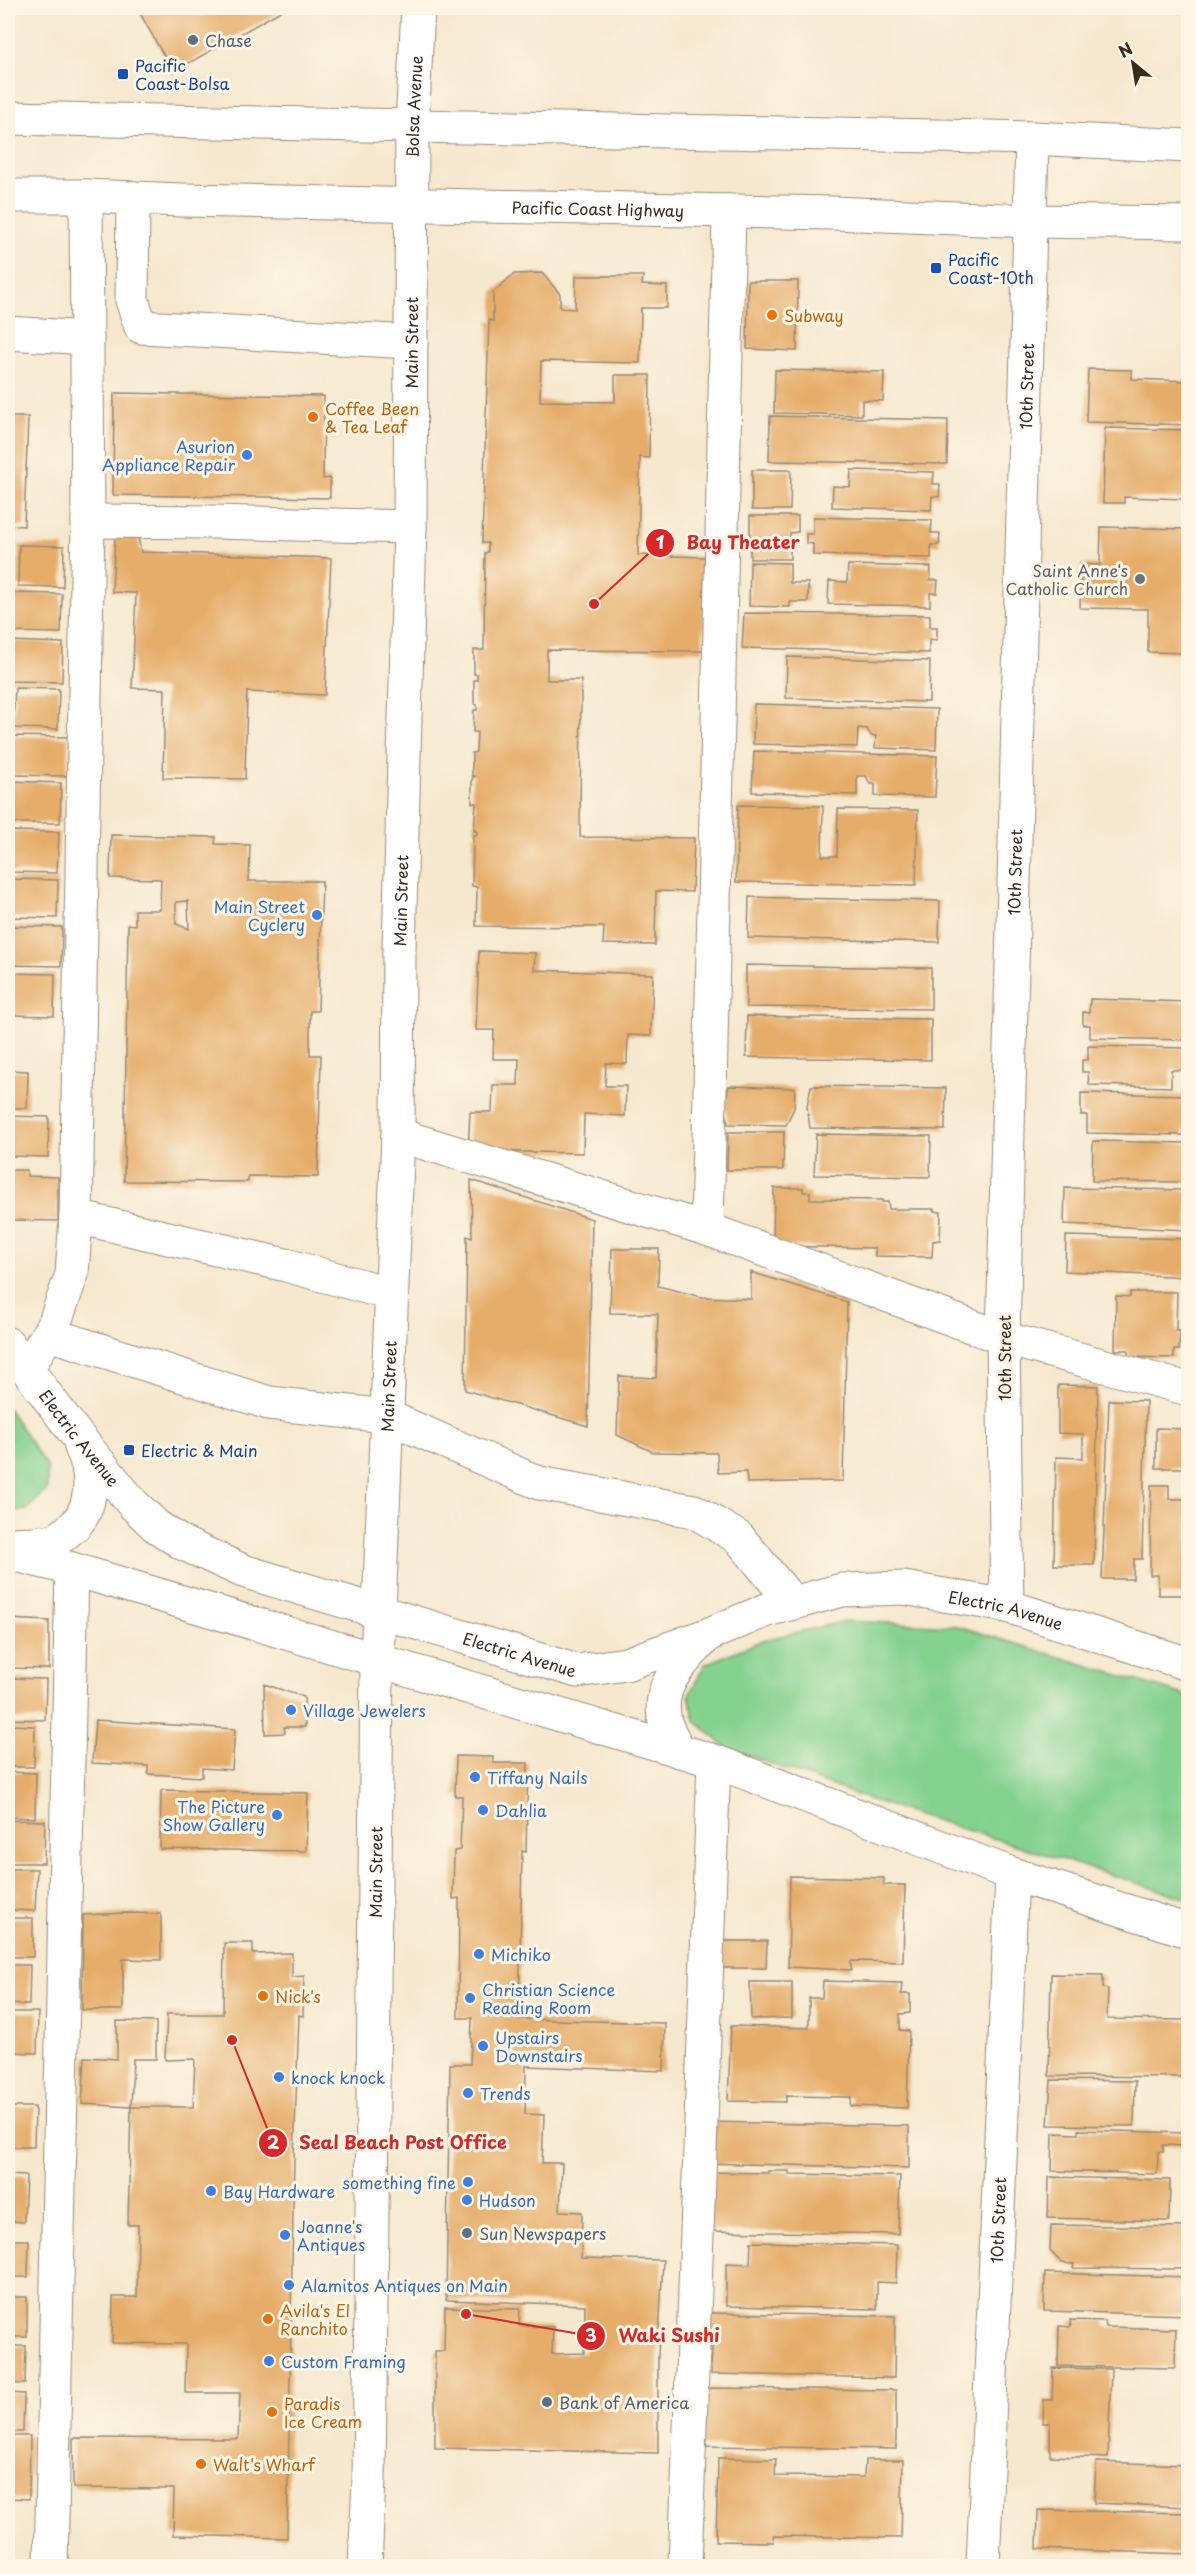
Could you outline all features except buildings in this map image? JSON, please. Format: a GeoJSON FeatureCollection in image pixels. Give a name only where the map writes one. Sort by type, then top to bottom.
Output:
{"type":"FeatureCollection","features":[{"type":"Feature","properties":{"kind":"main road","name":"Bolsa Avenue"},"geometry":{"type":"LineString","coordinates":[[412,205],[412,126],[418,8]]}},
{"type":"Feature","properties":{"kind":"main road"},"geometry":{"type":"LineString","coordinates":[[8,118],[1032,138],[1188,146]]}},
{"type":"Feature","properties":{"kind":"main road","name":"10th Street"},"geometry":{"type":"LineString","coordinates":[[1007,1606],[1003,1338],[1032,138]]}},
{"type":"Feature","properties":{"kind":"main road","name":"Pacific Coast Highway"},"geometry":{"type":"LineString","coordinates":[[8,196],[1188,223]]}},
{"type":"Feature","properties":{"kind":"main road"},"geometry":{"type":"LineString","coordinates":[[17,1356],[49,1334],[55,1322],[72,1274],[76,1217],[88,522],[86,196]]}},
{"type":"Feature","properties":{"kind":"main road"},"geometry":{"type":"LineString","coordinates":[[133,198],[132,300],[141,327],[411,342]]}},
{"type":"Feature","properties":{"kind":"main road","name":"Main Street"},"geometry":{"type":"LineString","coordinates":[[365,2566],[372,2212],[377,1661],[398,1135],[399,950],[410,527],[412,205]]}},
{"type":"Feature","properties":{"kind":"main road"},"geometry":{"type":"LineString","coordinates":[[707,1229],[729,211]]}},
{"type":"Feature","properties":{"kind":"main road"},"geometry":{"type":"LineString","coordinates":[[8,333],[87,338]]}},
{"type":"Feature","properties":{"kind":"main road"},"geometry":{"type":"LineString","coordinates":[[88,522],[214,522],[410,527]]}},
{"type":"Feature","properties":{"kind":"main road"},"geometry":{"type":"LineString","coordinates":[[398,1135],[707,1229],[1003,1338],[1188,1389]]}},
{"type":"Feature","properties":{"kind":"main road"},"geometry":{"type":"LineString","coordinates":[[76,1217],[286,1265],[391,1294]]}},
{"type":"Feature","properties":{"kind":"main road"},"geometry":{"type":"LineString","coordinates":[[49,1334],[269,1403],[386,1416],[540,1483],[694,1511],[740,1538],[793,1603]]}},
{"type":"Feature","properties":{"kind":"main road","name":"Electric Avenue"},"geometry":{"type":"LineString","coordinates":[[17,1356],[75,1433],[133,1504],[156,1526],[182,1543],[243,1571],[577,1671],[626,1664],[768,1610],[842,1590],[904,1588],[1007,1606],[1188,1664]]}},
{"type":"Feature","properties":{"kind":"main road"},"geometry":{"type":"LineString","coordinates":[[8,1544],[56,1540],[73,1528],[86,1512],[90,1486],[88,1460],[75,1433]]}},
{"type":"Feature","properties":{"kind":"main road"},"geometry":{"type":"LineString","coordinates":[[8,1553],[72,1569],[714,1761],[1012,1874],[1188,1931]]}},
{"type":"Feature","properties":{"kind":"main road"},"geometry":{"type":"LineString","coordinates":[[51,2566],[72,1569]]}},
{"type":"Feature","properties":{"kind":"main road"},"geometry":{"type":"LineString","coordinates":[[679,1751],[664,1718],[663,1699],[670,1676],[707,1635]]}},
{"type":"Feature","properties":{"kind":"main road"},"geometry":{"type":"LineString","coordinates":[[685,2566],[714,1761]]}},
{"type":"Feature","properties":{"kind":"main road","name":"10th Street"},"geometry":{"type":"LineString","coordinates":[[983,2566],[1012,1874]]}},
{"type":"Feature","properties":{"kind":"green space"},"geometry":{"type":"Polygon","coordinates":[[[8,1408],[47,1467],[47,1490],[26,1510],[8,1511],[8,1408]]]}},
{"type":"Feature","properties":{"kind":"green space"},"geometry":{"type":"Polygon","coordinates":[[[846,1621],[958,1626],[1188,1696],[1188,1899],[871,1800],[727,1748],[695,1721],[689,1695],[705,1664],[763,1640],[846,1621]]]}},
{"type":"Feature","properties":{"kind":"place","name":"Chase"},"geometry":{"type":"Point","coordinates":[193,40]}},
{"type":"Feature","properties":{"kind":"place","name":"Pacific Coast-Bolsa"},"geometry":{"type":"Point","coordinates":[123,74]}},
{"type":"Feature","properties":{"kind":"place","name":"Pacific Coast-10th"},"geometry":{"type":"Point","coordinates":[936,268]}},
{"type":"Feature","properties":{"kind":"place","name":"Subway"},"geometry":{"type":"Point","coordinates":[772,315]}},
{"type":"Feature","properties":{"kind":"place","name":"Coffee Been & Tea Leaf"},"geometry":{"type":"Point","coordinates":[313,417]}},
{"type":"Feature","properties":{"kind":"place","name":"Asurion Appliance Repair"},"geometry":{"type":"Point","coordinates":[247,455]}},
{"type":"Feature","properties":{"kind":"place","name":"Saint Anne's Catholic Church"},"geometry":{"type":"Point","coordinates":[1140,579]}},
{"type":"Feature","properties":{"kind":"place","name":"Bay Theater"},"geometry":{"type":"Point","coordinates":[594,604]}},
{"type":"Feature","properties":{"kind":"place","name":"Main Street Cyclery"},"geometry":{"type":"Point","coordinates":[317,915]}},
{"type":"Feature","properties":{"kind":"place","name":"Electric & Main"},"geometry":{"type":"Point","coordinates":[129,1450]}},
{"type":"Feature","properties":{"kind":"place","name":"Village Jewelers"},"geometry":{"type":"Point","coordinates":[291,1710]}},
{"type":"Feature","properties":{"kind":"place","name":"Tiffany Nails"},"geometry":{"type":"Point","coordinates":[475,1777]}},
{"type":"Feature","properties":{"kind":"place","name":"Dahlia"},"geometry":{"type":"Point","coordinates":[483,1810]}},
{"type":"Feature","properties":{"kind":"place","name":"The Picture Show Gallery"},"geometry":{"type":"Point","coordinates":[277,1815]}},
{"type":"Feature","properties":{"kind":"place","name":"Michiko"},"geometry":{"type":"Point","coordinates":[479,1954]}},
{"type":"Feature","properties":{"kind":"place","name":"Nick's"},"geometry":{"type":"Point","coordinates":[263,1996]}},
{"type":"Feature","properties":{"kind":"place","name":"Christian Science Reading Room"},"geometry":{"type":"Point","coordinates":[470,1998]}},
{"type":"Feature","properties":{"kind":"place","name":"Seal Beach Post Office"},"geometry":{"type":"Point","coordinates":[232,2040]}},
{"type":"Feature","properties":{"kind":"place","name":"Upstairs Downstairs"},"geometry":{"type":"Point","coordinates":[483,2046]}},
{"type":"Feature","properties":{"kind":"place","name":"knock knock"},"geometry":{"type":"Point","coordinates":[279,2077]}},
{"type":"Feature","properties":{"kind":"place","name":"Trends"},"geometry":{"type":"Point","coordinates":[468,2093]}},
{"type":"Feature","properties":{"kind":"place","name":"something fine"},"geometry":{"type":"Point","coordinates":[468,2182]}},
{"type":"Feature","properties":{"kind":"place","name":"Bay Hardware"},"geometry":{"type":"Point","coordinates":[211,2191]}},
{"type":"Feature","properties":{"kind":"place","name":"Hudson"},"geometry":{"type":"Point","coordinates":[467,2200]}},
{"type":"Feature","properties":{"kind":"place","name":"Sun Newspapers"},"geometry":{"type":"Point","coordinates":[467,2233]}},
{"type":"Feature","properties":{"kind":"place","name":"Joanne's Antiques"},"geometry":{"type":"Point","coordinates":[285,2235]}},
{"type":"Feature","properties":{"kind":"place","name":"Alamitos Antiques on Main"},"geometry":{"type":"Point","coordinates":[289,2285]}},
{"type":"Feature","properties":{"kind":"place","name":"Waki Sushi"},"geometry":{"type":"Point","coordinates":[466,2314]}},
{"type":"Feature","properties":{"kind":"place","name":"Avila's El Ranchito"},"geometry":{"type":"Point","coordinates":[268,2319]}},
{"type":"Feature","properties":{"kind":"place","name":"Custom Framing"},"geometry":{"type":"Point","coordinates":[269,2361]}},
{"type":"Feature","properties":{"kind":"place","name":"Bank of America"},"geometry":{"type":"Point","coordinates":[547,2402]}},
{"type":"Feature","properties":{"kind":"place","name":"Paradis Ice Cream"},"geometry":{"type":"Point","coordinates":[272,2412]}},
{"type":"Feature","properties":{"kind":"place","name":"Walt's Wharf"},"geometry":{"type":"Point","coordinates":[201,2464]}}]}
